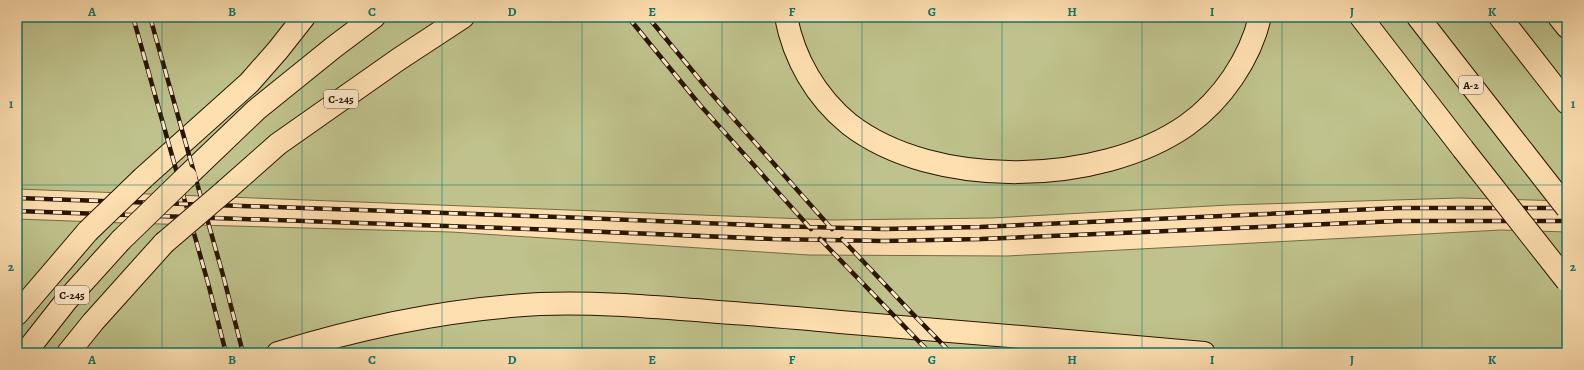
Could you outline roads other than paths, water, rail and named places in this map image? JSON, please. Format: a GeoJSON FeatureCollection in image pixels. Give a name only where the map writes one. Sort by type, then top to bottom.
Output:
{"type":"FeatureCollection","features":[{"type":"Feature","properties":{"kind":"highway"},"geometry":{"type":"LineString","coordinates":[[17,314],[88,231],[143,178],[249,82],[278,50],[304,17]]}},
{"type":"Feature","properties":{"kind":"highway","name":"C-245"},"geometry":{"type":"LineString","coordinates":[[25,353],[66,301],[122,240],[186,177],[256,110],[374,17]]}},
{"type":"Feature","properties":{"kind":"highway","name":"C-245"},"geometry":{"type":"LineString","coordinates":[[68,353],[93,322],[164,243],[278,144],[399,59],[462,17]]}},
{"type":"Feature","properties":{"kind":"highway"},"geometry":{"type":"LineString","coordinates":[[786,17],[792,42],[804,70],[829,104],[850,124],[878,142],[929,161],[966,169],[1010,173],[1070,169],[1101,162],[1138,151],[1174,133],[1188,124],[1207,108],[1230,81],[1249,50],[1260,17]]}},
{"type":"Feature","properties":{"kind":"highway"},"geometry":{"type":"LineString","coordinates":[[1361,17],[1463,150],[1567,281]]}},
{"type":"Feature","properties":{"kind":"highway","name":"A-2"},"geometry":{"type":"LineString","coordinates":[[1418,17],[1567,208]]}},
{"type":"Feature","properties":{"kind":"highway"},"geometry":{"type":"LineString","coordinates":[[1500,17],[1567,103]]}},
{"type":"Feature","properties":{"kind":"highway"},"geometry":{"type":"LineString","coordinates":[[1559,17],[1567,27]]}},
{"type":"Feature","properties":{"kind":"highway"},"geometry":{"type":"LineString","coordinates":[[278,353],[358,329],[404,320],[462,311],[502,307],[585,304],[635,306],[797,318],[1204,353]]}},
{"type":"Feature","properties":{"kind":"railway"},"geometry":{"type":"LineString","coordinates":[[133,17],[208,283],[226,353]]}},
{"type":"Feature","properties":{"kind":"railway"},"geometry":{"type":"LineString","coordinates":[[150,17],[223,275],[243,353]]}},
{"type":"Feature","properties":{"kind":"railway"},"geometry":{"type":"LineString","coordinates":[[628,17],[700,105],[811,229]]}},
{"type":"Feature","properties":{"kind":"railway"},"geometry":{"type":"LineString","coordinates":[[648,17],[710,92],[832,229]]}},
{"type":"Feature","properties":{"kind":"railway"},"geometry":{"type":"LineString","coordinates":[[17,198],[884,229],[980,227],[1398,208],[1567,208]]}},
{"type":"Feature","properties":{"kind":"railway"},"geometry":{"type":"LineString","coordinates":[[17,211],[773,239],[884,241],[981,239],[1398,221],[1567,221]]}},
{"type":"Feature","properties":{"kind":"railway"},"geometry":{"type":"LineString","coordinates":[[820,239],[930,353]]}},
{"type":"Feature","properties":{"kind":"railway"},"geometry":{"type":"LineString","coordinates":[[842,239],[951,353]]}}]}
